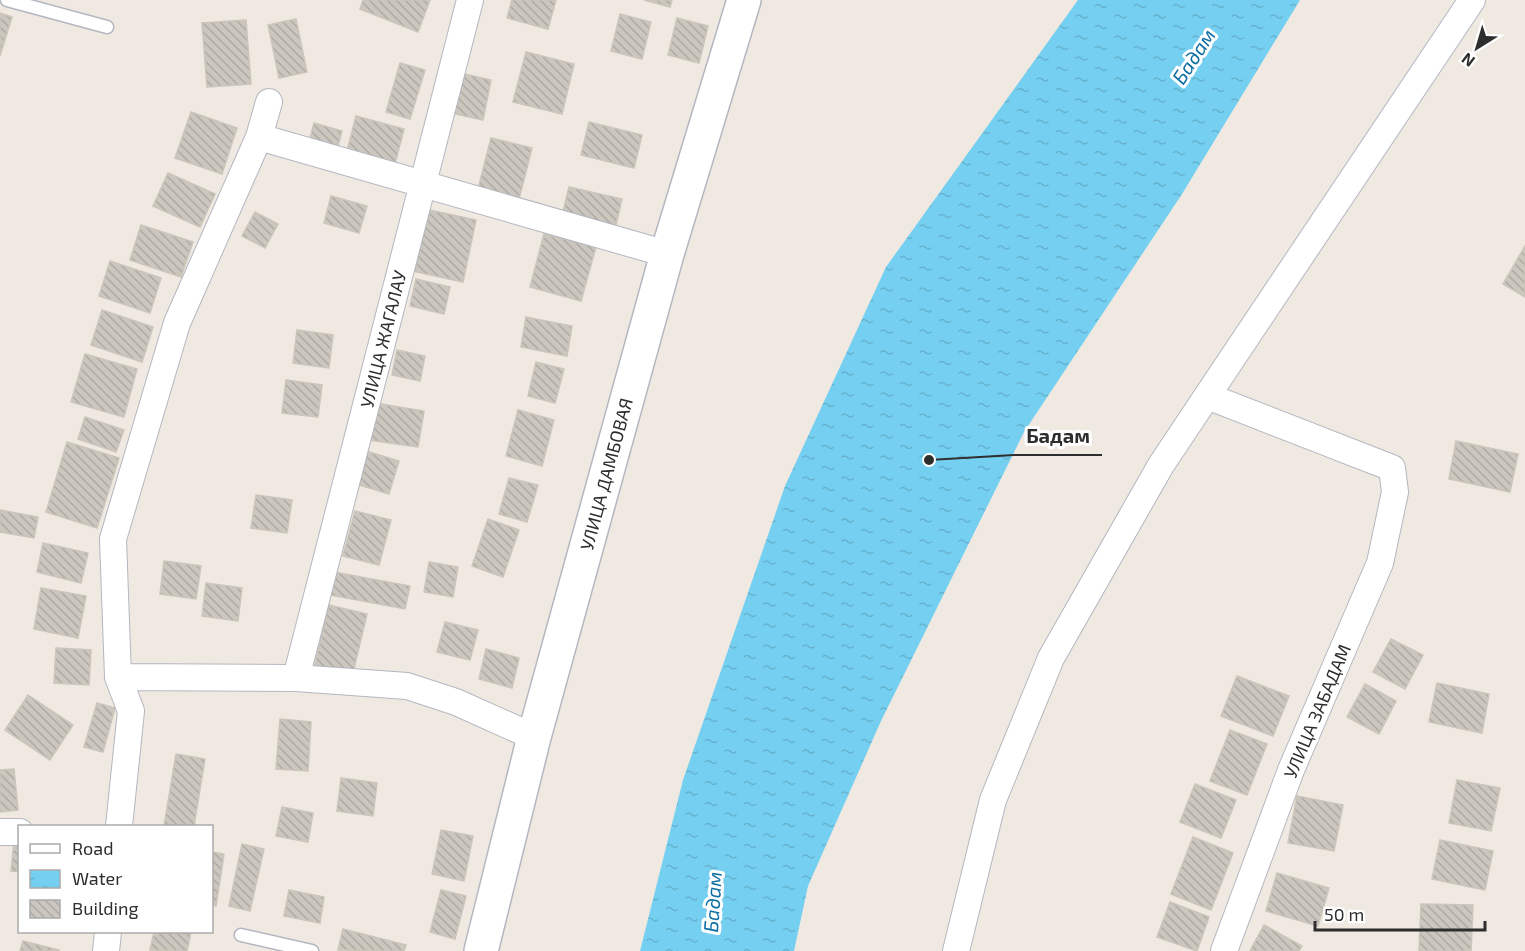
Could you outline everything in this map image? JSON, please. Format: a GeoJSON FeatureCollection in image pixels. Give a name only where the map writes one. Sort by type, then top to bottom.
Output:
{"type":"FeatureCollection","features":[{"type":"Feature","properties":{"kind":"street","name":"УЛИЦА ЖАГАЛАУ"},"geometry":{"type":"LineString","coordinates":[[296,678],[470,0]]}},
{"type":"Feature","properties":{"kind":"street","name":"УЛИЦА ДАМБОВАЯ"},"geometry":{"type":"LineString","coordinates":[[481,951],[534,737],[667,254],[744,0]]}},
{"type":"Feature","properties":{"kind":"street"},"geometry":{"type":"LineString","coordinates":[[956,951],[993,800],[1052,658],[1161,465],[1472,0]]}},
{"type":"Feature","properties":{"kind":"street"},"geometry":{"type":"LineString","coordinates":[[119,825],[130,711],[118,677],[113,539],[177,322],[259,137],[269,102]]}},
{"type":"Feature","properties":{"kind":"street"},"geometry":{"type":"LineString","coordinates":[[259,137],[422,186],[667,254]]}},
{"type":"Feature","properties":{"kind":"street","name":"УЛИЦА ЗАБАДАМ"},"geometry":{"type":"LineString","coordinates":[[1207,396],[1392,468],[1395,492],[1380,563],[1291,770],[1224,951]]}},
{"type":"Feature","properties":{"kind":"street"},"geometry":{"type":"LineString","coordinates":[[118,677],[296,678],[407,686],[456,702],[534,737]]}},
{"type":"Feature","properties":{"kind":"street"},"geometry":{"type":"LineString","coordinates":[[0,832],[18,832]]}},
{"type":"Feature","properties":{"kind":"street"},"geometry":{"type":"LineString","coordinates":[[106,951],[108,933]]}},
{"type":"Feature","properties":{"kind":"lane"},"geometry":{"type":"LineString","coordinates":[[7,0],[107,27]]}},
{"type":"Feature","properties":{"kind":"lane"},"geometry":{"type":"LineString","coordinates":[[242,935],[312,951]]}},
{"type":"Feature","properties":{"kind":"water"},"geometry":{"type":"Polygon","coordinates":[[[1078,0],[1300,0],[1182,194],[1024,432],[881,721],[808,886],[794,951],[640,951],[683,780],[785,486],[886,267],[1078,0]]]}},
{"type":"Feature","properties":{"kind":"building"},"geometry":{"type":"Polygon","coordinates":[[[363,0],[430,0],[418,32],[360,9],[363,0]]]}},
{"type":"Feature","properties":{"kind":"building"},"geometry":{"type":"Polygon","coordinates":[[[512,0],[556,0],[548,29],[507,18],[512,0]]]}},
{"type":"Feature","properties":{"kind":"building"},"geometry":{"type":"Polygon","coordinates":[[[644,0],[672,0],[670,7],[644,0]]]}},
{"type":"Feature","properties":{"kind":"building"},"geometry":{"type":"Polygon","coordinates":[[[0,13],[12,17],[0,56],[0,13]]]}},
{"type":"Feature","properties":{"kind":"building"},"geometry":{"type":"Polygon","coordinates":[[[620,14],[651,22],[642,59],[611,51],[620,14]]]}},
{"type":"Feature","properties":{"kind":"building"},"geometry":{"type":"Polygon","coordinates":[[[677,18],[708,26],[699,63],[668,55],[677,18]]]}},
{"type":"Feature","properties":{"kind":"building"},"geometry":{"type":"Polygon","coordinates":[[[296,19],[307,72],[279,78],[268,25],[296,19]]]}},
{"type":"Feature","properties":{"kind":"building"},"geometry":{"type":"Polygon","coordinates":[[[246,20],[251,84],[207,87],[202,23],[246,20]]]}},
{"type":"Feature","properties":{"kind":"building"},"geometry":{"type":"Polygon","coordinates":[[[526,52],[574,64],[562,114],[513,102],[526,52]]]}},
{"type":"Feature","properties":{"kind":"building"},"geometry":{"type":"Polygon","coordinates":[[[400,63],[425,70],[410,119],[386,112],[400,63]]]}},
{"type":"Feature","properties":{"kind":"building"},"geometry":{"type":"Polygon","coordinates":[[[460,73],[491,80],[483,120],[451,113],[460,73]]]}},
{"type":"Feature","properties":{"kind":"building"},"geometry":{"type":"Polygon","coordinates":[[[191,112],[237,128],[222,174],[175,158],[191,112]]]}},
{"type":"Feature","properties":{"kind":"building"},"geometry":{"type":"Polygon","coordinates":[[[356,116],[404,129],[394,168],[346,155],[356,116]]]}},
{"type":"Feature","properties":{"kind":"building"},"geometry":{"type":"Polygon","coordinates":[[[589,122],[642,135],[634,168],[581,155],[589,122]]]}},
{"type":"Feature","properties":{"kind":"building"},"geometry":{"type":"Polygon","coordinates":[[[314,123],[342,131],[337,150],[309,142],[314,123]]]}},
{"type":"Feature","properties":{"kind":"building"},"geometry":{"type":"Polygon","coordinates":[[[491,138],[532,148],[519,199],[478,189],[491,138]]]}},
{"type":"Feature","properties":{"kind":"building"},"geometry":{"type":"Polygon","coordinates":[[[168,173],[215,194],[200,227],[153,206],[168,173]]]}},
{"type":"Feature","properties":{"kind":"building"},"geometry":{"type":"Polygon","coordinates":[[[569,187],[622,199],[614,233],[561,220],[569,187]]]}},
{"type":"Feature","properties":{"kind":"building"},"geometry":{"type":"Polygon","coordinates":[[[331,196],[367,206],[359,233],[324,223],[331,196]]]}},
{"type":"Feature","properties":{"kind":"building"},"geometry":{"type":"Polygon","coordinates":[[[425,209],[476,220],[463,282],[412,271],[425,209]]]}},
{"type":"Feature","properties":{"kind":"building"},"geometry":{"type":"Polygon","coordinates":[[[255,212],[278,224],[265,248],[242,236],[255,212]]]}},
{"type":"Feature","properties":{"kind":"building"},"geometry":{"type":"Polygon","coordinates":[[[141,225],[193,242],[181,277],[130,260],[141,225]]]}},
{"type":"Feature","properties":{"kind":"building"},"geometry":{"type":"Polygon","coordinates":[[[544,234],[596,247],[581,301],[530,287],[544,234]]]}},
{"type":"Feature","properties":{"kind":"building"},"geometry":{"type":"Polygon","coordinates":[[[1525,246],[1525,297],[1503,284],[1525,246]]]}},
{"type":"Feature","properties":{"kind":"building"},"geometry":{"type":"Polygon","coordinates":[[[110,261],[161,278],[150,313],[99,296],[110,261]]]}},
{"type":"Feature","properties":{"kind":"building"},"geometry":{"type":"Polygon","coordinates":[[[416,279],[450,287],[444,314],[410,306],[416,279]]]}},
{"type":"Feature","properties":{"kind":"building"},"geometry":{"type":"Polygon","coordinates":[[[102,310],[153,327],[142,362],[91,345],[102,310]]]}},
{"type":"Feature","properties":{"kind":"building"},"geometry":{"type":"Polygon","coordinates":[[[526,317],[572,326],[567,356],[521,347],[526,317]]]}},
{"type":"Feature","properties":{"kind":"building"},"geometry":{"type":"Polygon","coordinates":[[[297,330],[333,335],[329,368],[293,363],[297,330]]]}},
{"type":"Feature","properties":{"kind":"building"},"geometry":{"type":"Polygon","coordinates":[[[397,350],[425,356],[420,381],[392,375],[397,350]]]}},
{"type":"Feature","properties":{"kind":"building"},"geometry":{"type":"Polygon","coordinates":[[[85,354],[137,369],[124,417],[71,402],[85,354]]]}},
{"type":"Feature","properties":{"kind":"building"},"geometry":{"type":"Polygon","coordinates":[[[536,362],[564,369],[555,403],[528,396],[536,362]]]}},
{"type":"Feature","properties":{"kind":"building"},"geometry":{"type":"Polygon","coordinates":[[[286,380],[322,385],[318,417],[282,413],[286,380]]]}},
{"type":"Feature","properties":{"kind":"building"},"geometry":{"type":"Polygon","coordinates":[[[375,403],[424,411],[418,447],[369,440],[375,403]]]}},
{"type":"Feature","properties":{"kind":"building"},"geometry":{"type":"Polygon","coordinates":[[[518,410],[554,420],[542,466],[506,456],[518,410]]]}},
{"type":"Feature","properties":{"kind":"building"},"geometry":{"type":"Polygon","coordinates":[[[85,417],[124,430],[116,452],[78,439],[85,417]]]}},
{"type":"Feature","properties":{"kind":"building"},"geometry":{"type":"Polygon","coordinates":[[[1456,441],[1518,454],[1510,492],[1449,479],[1456,441]]]}},
{"type":"Feature","properties":{"kind":"building"},"geometry":{"type":"Polygon","coordinates":[[[67,442],[119,458],[97,528],[46,512],[67,442]]]}},
{"type":"Feature","properties":{"kind":"building"},"geometry":{"type":"Polygon","coordinates":[[[366,451],[399,461],[389,494],[356,484],[366,451]]]}},
{"type":"Feature","properties":{"kind":"building"},"geometry":{"type":"Polygon","coordinates":[[[509,478],[538,485],[527,522],[499,514],[509,478]]]}},
{"type":"Feature","properties":{"kind":"building"},"geometry":{"type":"Polygon","coordinates":[[[256,495],[292,500],[287,533],[251,528],[256,495]]]}},
{"type":"Feature","properties":{"kind":"building"},"geometry":{"type":"Polygon","coordinates":[[[0,510],[38,517],[34,538],[0,532],[0,510]]]}},
{"type":"Feature","properties":{"kind":"building"},"geometry":{"type":"Polygon","coordinates":[[[355,511],[391,520],[379,565],[343,556],[355,511]]]}},
{"type":"Feature","properties":{"kind":"building"},"geometry":{"type":"Polygon","coordinates":[[[488,519],[519,530],[503,577],[472,566],[488,519]]]}},
{"type":"Feature","properties":{"kind":"building"},"geometry":{"type":"Polygon","coordinates":[[[43,543],[88,553],[81,583],[37,572],[43,543]]]}},
{"type":"Feature","properties":{"kind":"building"},"geometry":{"type":"Polygon","coordinates":[[[164,561],[201,566],[196,599],[160,594],[164,561]]]}},
{"type":"Feature","properties":{"kind":"building"},"geometry":{"type":"Polygon","coordinates":[[[429,562],[458,567],[453,597],[424,592],[429,562]]]}},
{"type":"Feature","properties":{"kind":"building"},"geometry":{"type":"Polygon","coordinates":[[[334,572],[410,586],[405,609],[330,595],[334,572]]]}},
{"type":"Feature","properties":{"kind":"building"},"geometry":{"type":"Polygon","coordinates":[[[206,583],[242,588],[238,621],[202,616],[206,583]]]}},
{"type":"Feature","properties":{"kind":"building"},"geometry":{"type":"Polygon","coordinates":[[[41,588],[86,596],[78,638],[34,629],[41,588]]]}},
{"type":"Feature","properties":{"kind":"building"},"geometry":{"type":"Polygon","coordinates":[[[329,605],[367,614],[352,677],[314,668],[329,605]]]}},
{"type":"Feature","properties":{"kind":"building"},"geometry":{"type":"Polygon","coordinates":[[[445,622],[478,630],[470,660],[437,652],[445,622]]]}},
{"type":"Feature","properties":{"kind":"building"},"geometry":{"type":"Polygon","coordinates":[[[1391,639],[1423,655],[1405,689],[1373,672],[1391,639]]]}},
{"type":"Feature","properties":{"kind":"building"},"geometry":{"type":"Polygon","coordinates":[[[56,648],[91,650],[89,685],[54,683],[56,648]]]}},
{"type":"Feature","properties":{"kind":"building"},"geometry":{"type":"Polygon","coordinates":[[[486,649],[519,658],[512,688],[479,679],[486,649]]]}},
{"type":"Feature","properties":{"kind":"building"},"geometry":{"type":"Polygon","coordinates":[[[1237,676],[1289,696],[1273,736],[1221,716],[1237,676]]]}},
{"type":"Feature","properties":{"kind":"building"},"geometry":{"type":"Polygon","coordinates":[[[1437,683],[1489,694],[1482,733],[1429,722],[1437,683]]]}},
{"type":"Feature","properties":{"kind":"building"},"geometry":{"type":"Polygon","coordinates":[[[1365,684],[1396,701],[1379,734],[1347,717],[1365,684]]]}},
{"type":"Feature","properties":{"kind":"building"},"geometry":{"type":"Polygon","coordinates":[[[28,695],[73,725],[50,760],[5,730],[28,695]]]}},
{"type":"Feature","properties":{"kind":"building"},"geometry":{"type":"Polygon","coordinates":[[[97,703],[115,708],[103,752],[84,747],[97,703]]]}},
{"type":"Feature","properties":{"kind":"building"},"geometry":{"type":"Polygon","coordinates":[[[280,719],[311,722],[308,771],[276,769],[280,719]]]}},
{"type":"Feature","properties":{"kind":"building"},"geometry":{"type":"Polygon","coordinates":[[[1230,730],[1267,744],[1247,795],[1210,781],[1230,730]]]}},
{"type":"Feature","properties":{"kind":"building"},"geometry":{"type":"Polygon","coordinates":[[[176,754],[205,759],[194,825],[164,825],[176,754]]]}},
{"type":"Feature","properties":{"kind":"building"},"geometry":{"type":"Polygon","coordinates":[[[14,769],[18,810],[0,812],[0,770],[14,769]]]}},
{"type":"Feature","properties":{"kind":"building"},"geometry":{"type":"Polygon","coordinates":[[[341,778],[377,783],[373,816],[337,811],[341,778]]]}},
{"type":"Feature","properties":{"kind":"building"},"geometry":{"type":"Polygon","coordinates":[[[1457,780],[1500,788],[1491,831],[1449,823],[1457,780]]]}},
{"type":"Feature","properties":{"kind":"building"},"geometry":{"type":"Polygon","coordinates":[[[1195,784],[1236,800],[1221,838],[1180,822],[1195,784]]]}},
{"type":"Feature","properties":{"kind":"building"},"geometry":{"type":"Polygon","coordinates":[[[1297,796],[1343,805],[1334,851],[1288,843],[1297,796]]]}},
{"type":"Feature","properties":{"kind":"building"},"geometry":{"type":"Polygon","coordinates":[[[282,807],[313,813],[308,842],[276,836],[282,807]]]}},
{"type":"Feature","properties":{"kind":"building"},"geometry":{"type":"Polygon","coordinates":[[[441,830],[473,836],[464,881],[432,874],[441,830]]]}},
{"type":"Feature","properties":{"kind":"building"},"geometry":{"type":"Polygon","coordinates":[[[1193,837],[1233,853],[1211,910],[1171,894],[1193,837]]]}},
{"type":"Feature","properties":{"kind":"building"},"geometry":{"type":"Polygon","coordinates":[[[1440,840],[1493,851],[1485,890],[1432,879],[1440,840]]]}},
{"type":"Feature","properties":{"kind":"building"},"geometry":{"type":"Polygon","coordinates":[[[14,841],[18,842],[18,872],[11,871],[14,841]]]}},
{"type":"Feature","properties":{"kind":"building"},"geometry":{"type":"Polygon","coordinates":[[[242,844],[264,849],[250,911],[229,906],[242,844]]]}},
{"type":"Feature","properties":{"kind":"building"},"geometry":{"type":"Polygon","coordinates":[[[213,852],[224,854],[216,906],[213,905],[213,852]]]}},
{"type":"Feature","properties":{"kind":"building"},"geometry":{"type":"Polygon","coordinates":[[[1277,873],[1329,888],[1318,926],[1266,911],[1277,873]]]}},
{"type":"Feature","properties":{"kind":"building"},"geometry":{"type":"Polygon","coordinates":[[[289,890],[324,897],[320,923],[284,916],[289,890]]]}},
{"type":"Feature","properties":{"kind":"building"},"geometry":{"type":"Polygon","coordinates":[[[441,890],[466,896],[455,939],[430,932],[441,890]]]}},
{"type":"Feature","properties":{"kind":"building"},"geometry":{"type":"Polygon","coordinates":[[[1170,902],[1209,917],[1197,951],[1157,937],[1170,902]]]}},
{"type":"Feature","properties":{"kind":"building"},"geometry":{"type":"Polygon","coordinates":[[[1421,904],[1473,905],[1471,951],[1419,951],[1421,904]]]}},
{"type":"Feature","properties":{"kind":"building"},"geometry":{"type":"Polygon","coordinates":[[[1264,925],[1302,946],[1299,951],[1250,951],[1264,925]]]}},
{"type":"Feature","properties":{"kind":"building"},"geometry":{"type":"Polygon","coordinates":[[[343,929],[406,945],[404,951],[338,950],[343,929]]]}},
{"type":"Feature","properties":{"kind":"building"},"geometry":{"type":"Polygon","coordinates":[[[154,933],[191,933],[187,951],[150,950],[154,933]]]}},
{"type":"Feature","properties":{"kind":"building"},"geometry":{"type":"Polygon","coordinates":[[[23,941],[59,950],[59,951],[20,951],[23,941]]]}},
{"type":"Feature","properties":{"kind":"place","name":"Бадам"},"geometry":{"type":"Point","coordinates":[929,460]}}]}
